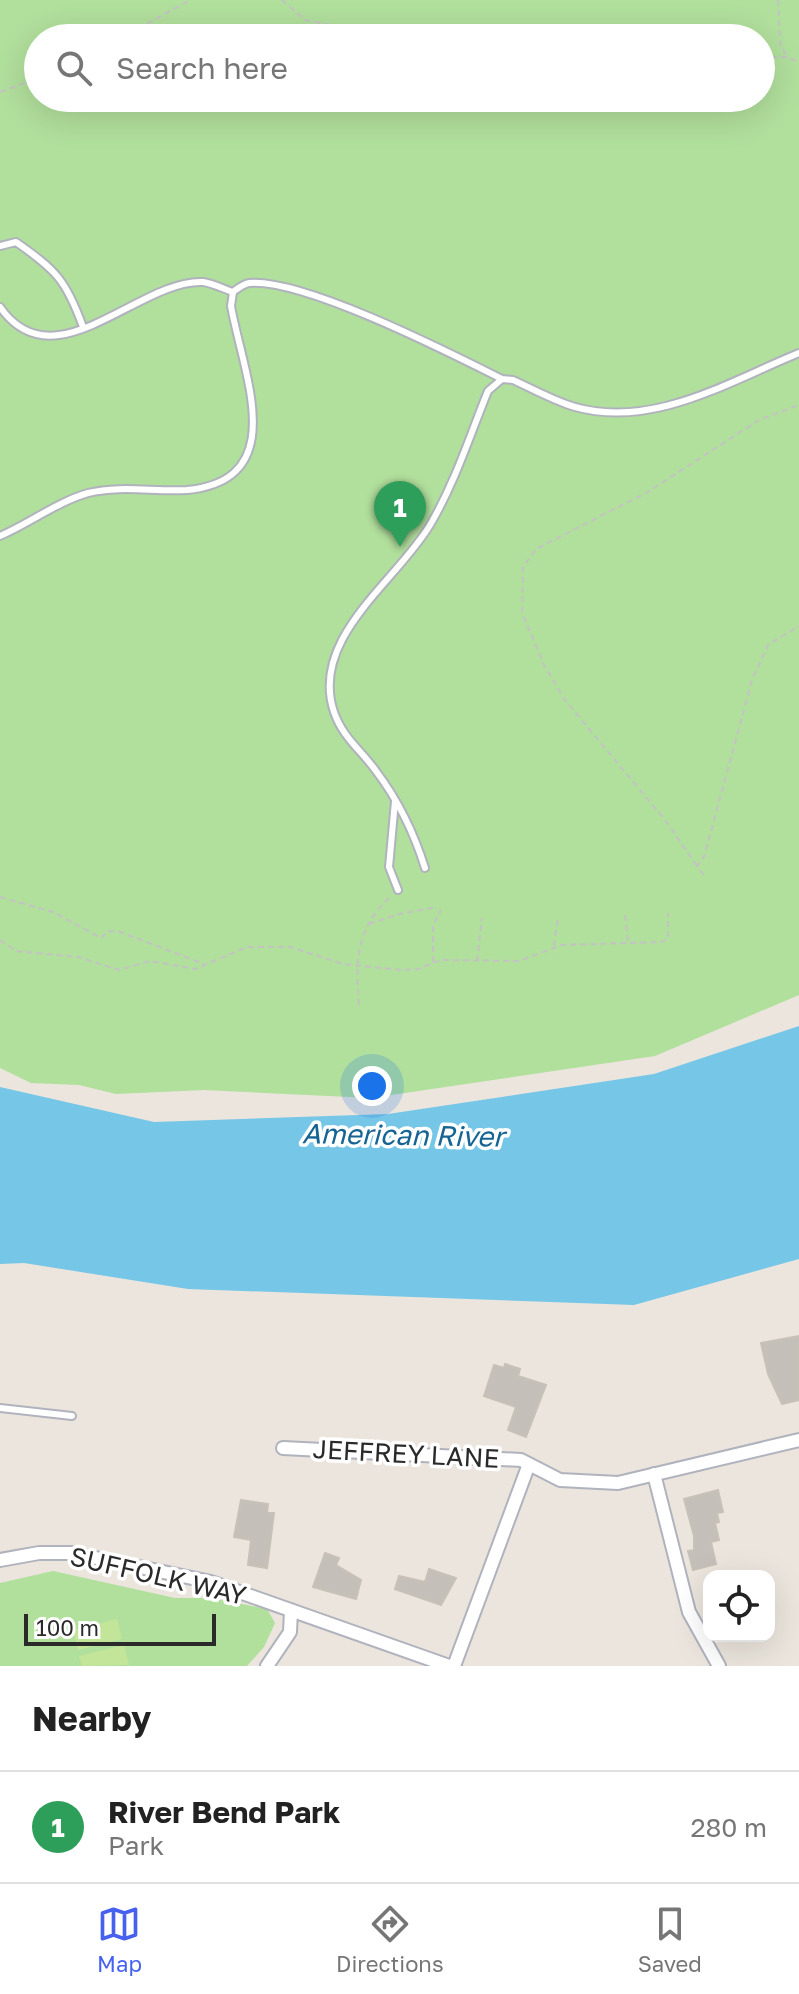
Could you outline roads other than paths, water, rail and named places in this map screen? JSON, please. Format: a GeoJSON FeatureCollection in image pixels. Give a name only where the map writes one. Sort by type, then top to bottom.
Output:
{"type":"FeatureCollection","features":[{"type":"Feature","properties":{"kind":"street","name":"JEFFREY LANE"},"geometry":{"type":"LineString","coordinates":[[283,1448],[521,1460],[545,1475],[574,1483],[618,1483],[799,1440]]}},
{"type":"Feature","properties":{"kind":"street"},"geometry":{"type":"LineString","coordinates":[[451,1666],[529,1464]]}},
{"type":"Feature","properties":{"kind":"street"},"geometry":{"type":"LineString","coordinates":[[654,1474],[689,1612],[719,1666]]}},
{"type":"Feature","properties":{"kind":"street","name":"SUFFOLK WAY"},"geometry":{"type":"LineString","coordinates":[[0,1560],[39,1553],[83,1555],[226,1586],[451,1666]]}},
{"type":"Feature","properties":{"kind":"street"},"geometry":{"type":"LineString","coordinates":[[267,1666],[290,1632],[291,1610]]}},
{"type":"Feature","properties":{"kind":"lane"},"geometry":{"type":"LineString","coordinates":[[0,246],[16,242],[48,264],[69,289],[83,327]]}},
{"type":"Feature","properties":{"kind":"lane"},"geometry":{"type":"LineString","coordinates":[[0,307],[32,334],[58,337],[172,289],[204,282],[233,292]]}},
{"type":"Feature","properties":{"kind":"lane"},"geometry":{"type":"LineString","coordinates":[[0,536],[89,493],[213,486],[237,474],[250,453],[255,426],[231,306],[233,292],[247,283],[283,287],[428,342],[502,379],[513,380],[577,408],[635,412],[684,400],[799,353]]}},
{"type":"Feature","properties":{"kind":"lane"},"geometry":{"type":"LineString","coordinates":[[425,868],[415,835],[395,801],[376,771],[350,744],[340,727],[330,696],[332,664],[349,629],[425,534],[450,485],[488,391],[502,379]]}},
{"type":"Feature","properties":{"kind":"lane"},"geometry":{"type":"LineString","coordinates":[[395,801],[389,867],[398,890]]}},
{"type":"Feature","properties":{"kind":"lane"},"geometry":{"type":"LineString","coordinates":[[0,1408],[72,1416]]}},
{"type":"Feature","properties":{"kind":"water","name":"American River"},"geometry":{"type":"Polygon","coordinates":[[[799,1026],[799,1259],[634,1305],[188,1289],[24,1263],[0,1264],[0,1087],[154,1122],[388,1114],[654,1074],[799,1026]]]}},
{"type":"Feature","properties":{"kind":"place","name":"River Bend Park"},"geometry":{"type":"Point","coordinates":[400,547]}}]}
